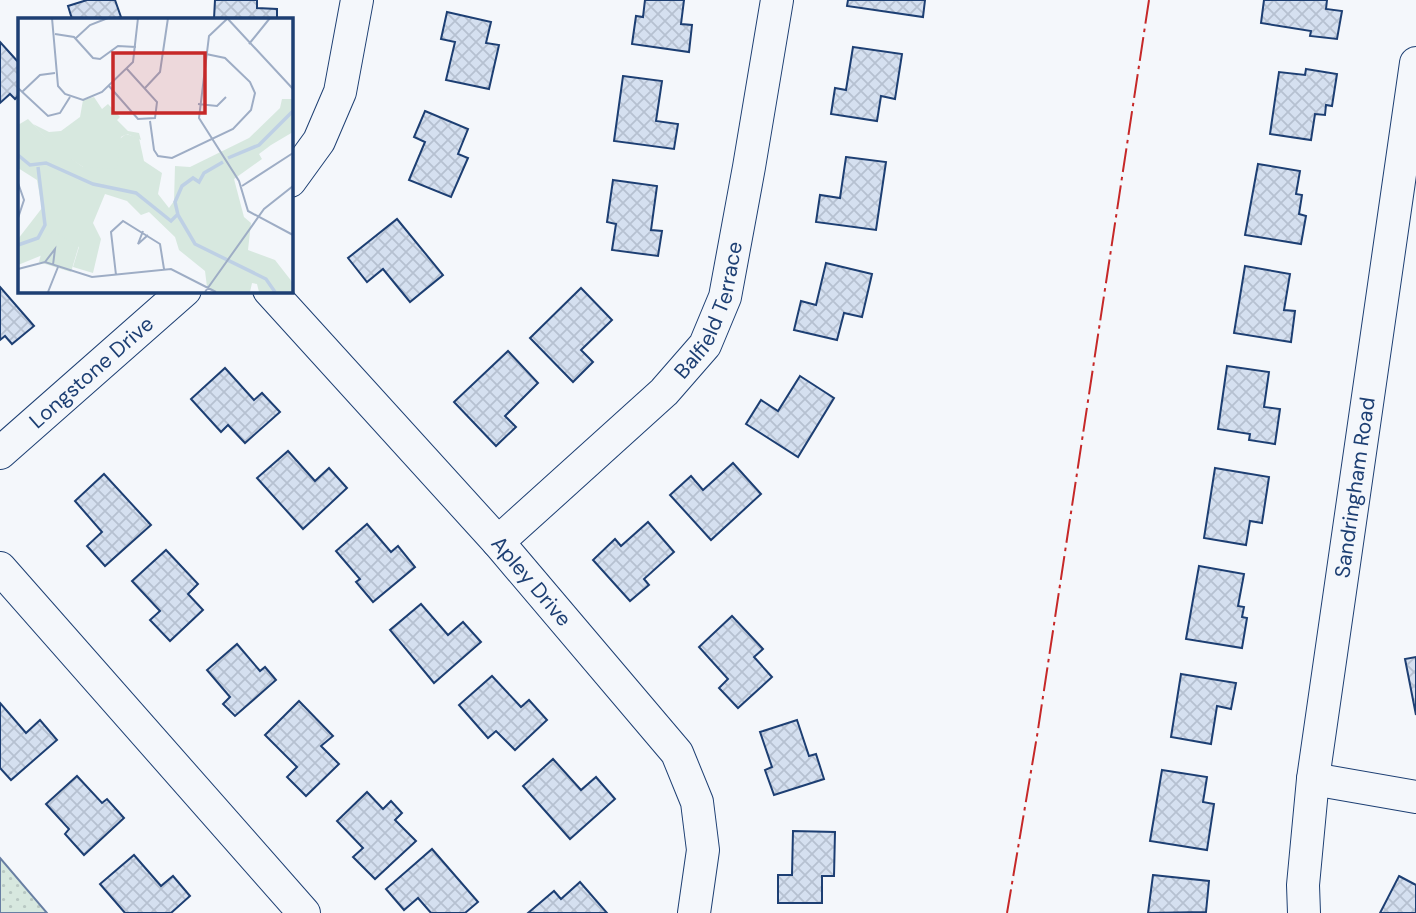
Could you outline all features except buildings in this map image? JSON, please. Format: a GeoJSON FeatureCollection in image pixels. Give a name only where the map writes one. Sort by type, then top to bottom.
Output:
{"type":"FeatureCollection","features":[{"type":"Feature","properties":{"kind":"street"},"geometry":{"type":"LineString","coordinates":[[292,178],[319,141],[340,92],[357,0]]}},
{"type":"Feature","properties":{"kind":"street","name":"Balfield Terrace"},"geometry":{"type":"LineString","coordinates":[[498,542],[664,392],[705,345],[725,297],[750,167],[777,0]]}},
{"type":"Feature","properties":{"kind":"street","name":"Sandringham Road"},"geometry":{"type":"LineString","coordinates":[[1304,913],[1303,885],[1313,779],[1416,63]]}},
{"type":"Feature","properties":{"kind":"street","name":"Longstone Drive"},"geometry":{"type":"LineString","coordinates":[[0,453],[182,292]]}},
{"type":"Feature","properties":{"kind":"street","name":"Apley Drive"},"geometry":{"type":"LineString","coordinates":[[272,292],[498,542],[677,753],[697,802],[703,850],[694,913]]}},
{"type":"Feature","properties":{"kind":"street"},"geometry":{"type":"LineString","coordinates":[[0,568],[304,913]]}},
{"type":"Feature","properties":{"kind":"street"},"geometry":{"type":"LineString","coordinates":[[1313,779],[1416,797]]}},
{"type":"Feature","properties":{"kind":"shaded area"},"geometry":{"type":"Polygon","coordinates":[[[0,858],[47,913],[0,913],[0,858]]]}},
{"type":"Feature","properties":{"kind":"power"},"geometry":{"type":"LineString","coordinates":[[1007,913],[1037,736],[1149,0]]}}]}
